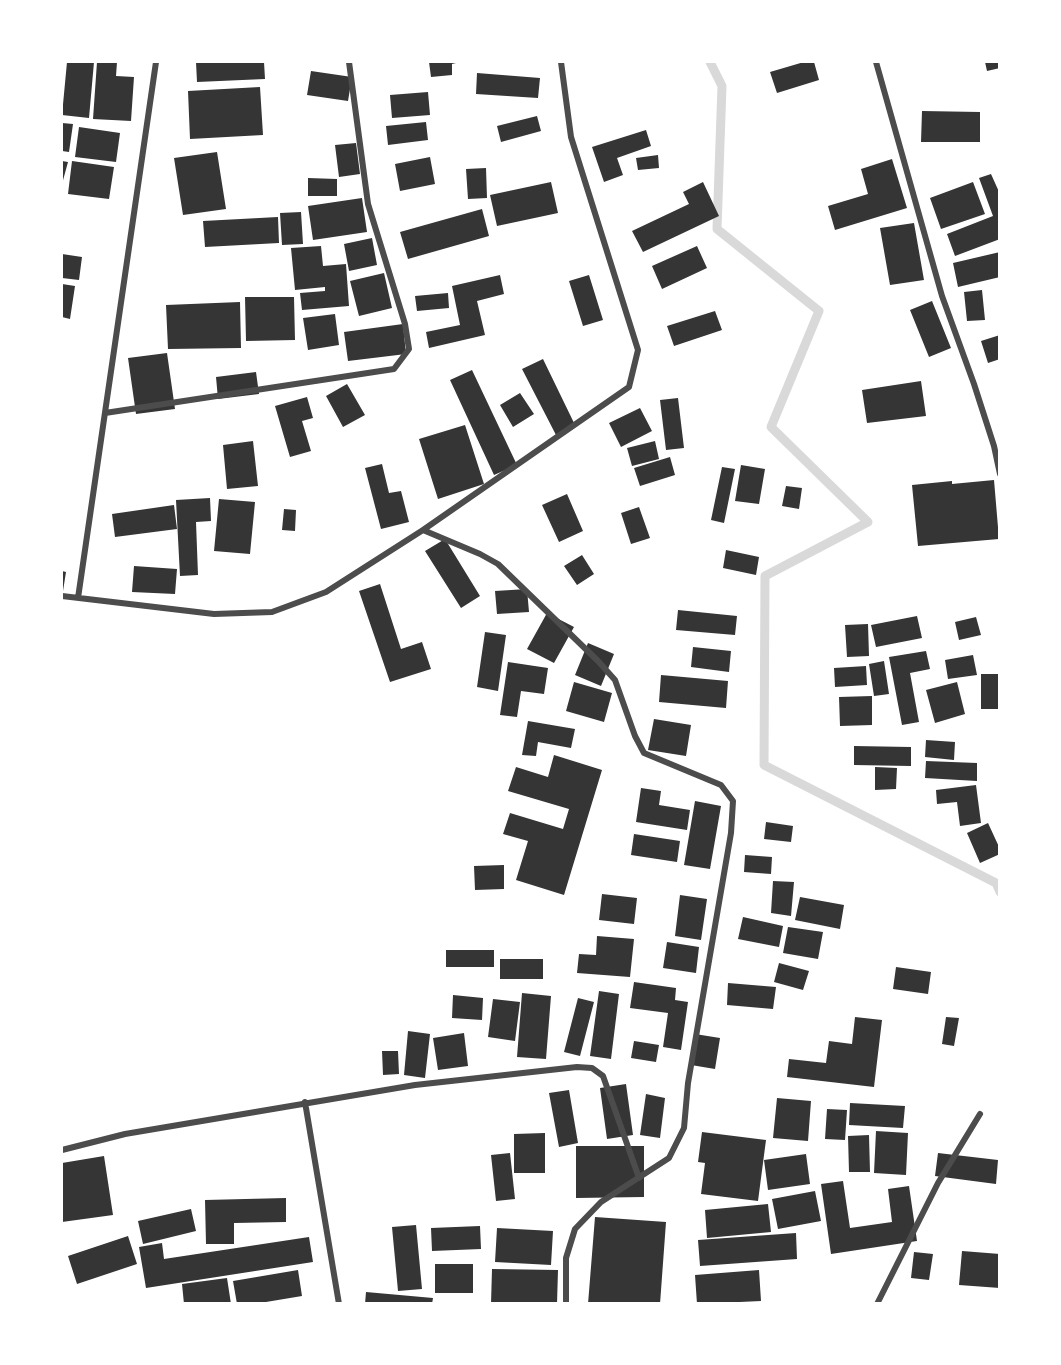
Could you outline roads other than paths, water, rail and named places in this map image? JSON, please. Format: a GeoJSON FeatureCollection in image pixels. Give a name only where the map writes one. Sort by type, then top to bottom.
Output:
{"type":"FeatureCollection","features":[{"type":"Feature","properties":{"kind":"street"},"geometry":{"type":"LineString","coordinates":[[78,598],[156,62]]}},
{"type":"Feature","properties":{"kind":"street"},"geometry":{"type":"LineString","coordinates":[[105,412],[394,369],[409,349],[405,324],[368,204],[349,62]]}},
{"type":"Feature","properties":{"kind":"street"},"geometry":{"type":"LineString","coordinates":[[62,596],[214,614],[272,612],[326,592],[423,530],[629,387],[638,350],[571,137],[561,62]]}},
{"type":"Feature","properties":{"kind":"street"},"geometry":{"type":"LineString","coordinates":[[876,62],[889,115],[942,296],[997,445],[999,474]]}},
{"type":"Feature","properties":{"kind":"street"},"geometry":{"type":"LineString","coordinates":[[423,530],[498,564],[615,680],[635,736],[644,753],[721,785],[733,801],[731,833],[688,1083],[684,1128],[669,1158],[602,1202],[575,1229],[566,1258],[566,1304]]}},
{"type":"Feature","properties":{"kind":"street"},"geometry":{"type":"LineString","coordinates":[[62,1150],[125,1134],[305,1102],[415,1085],[577,1067],[592,1068],[603,1076],[639,1178]]}},
{"type":"Feature","properties":{"kind":"street"},"geometry":{"type":"LineString","coordinates":[[305,1102],[339,1304]]}},
{"type":"Feature","properties":{"kind":"street"},"geometry":{"type":"LineString","coordinates":[[877,1304],[938,1183],[980,1114]]}},
{"type":"Feature","properties":{"kind":"waterway"},"geometry":{"type":"LineString","coordinates":[[710,62],[722,86],[717,229],[819,311],[771,427],[868,522],[765,576],[764,765],[996,883],[1000,892]]}}]}
